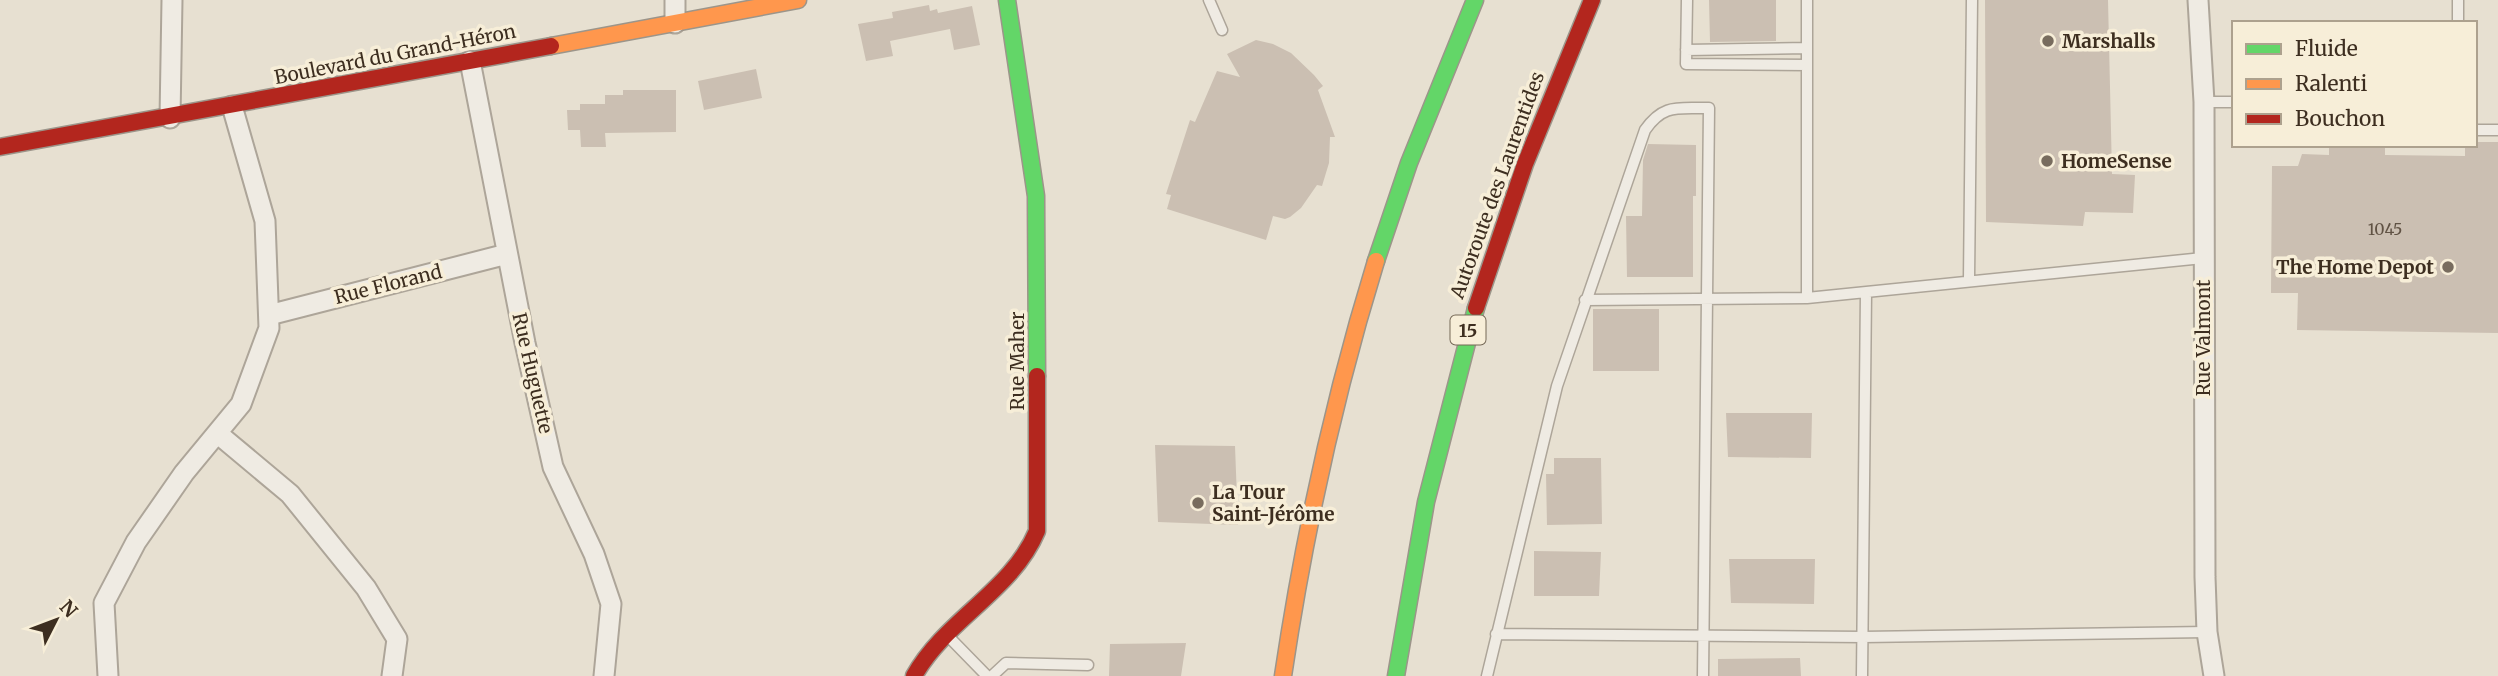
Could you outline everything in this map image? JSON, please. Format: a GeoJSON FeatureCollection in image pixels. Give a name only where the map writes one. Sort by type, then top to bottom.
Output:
{"type":"FeatureCollection","features":[{"type":"Feature","properties":{"kind":"main road","name":"Boulevard du Grand-Héron"},"geometry":{"type":"LineString","coordinates":[[0,147],[170,118],[798,0]]}},
{"type":"Feature","properties":{"kind":"main road","name":"Rue Maher"},"geometry":{"type":"LineString","coordinates":[[914,676],[928,652],[1025,556],[1037,526],[1036,196],[1007,0]]}},
{"type":"Feature","properties":{"kind":"main road"},"geometry":{"type":"LineString","coordinates":[[1283,676],[1305,539],[1351,340],[1410,159],[1475,0]]}},
{"type":"Feature","properties":{"kind":"main road","name":"Autoroute des Laurentides"},"geometry":{"type":"LineString","coordinates":[[1396,676],[1426,496],[1470,321],[1534,135],[1592,0]]}},
{"type":"Feature","properties":{"kind":"street"},"geometry":{"type":"LineString","coordinates":[[170,118],[173,0]]}},
{"type":"Feature","properties":{"kind":"street"},"geometry":{"type":"LineString","coordinates":[[675,0],[675,23]]}},
{"type":"Feature","properties":{"kind":"street","name":"Rue Valmont"},"geometry":{"type":"LineString","coordinates":[[2197,0],[2204,102],[2207,632],[2214,676]]}},
{"type":"Feature","properties":{"kind":"street","name":"Rue Huguette"},"geometry":{"type":"LineString","coordinates":[[470,61],[507,254],[553,467],[594,554],[611,604],[604,676]]}},
{"type":"Feature","properties":{"kind":"street"},"geometry":{"type":"LineString","coordinates":[[108,676],[104,603],[136,542],[241,404],[269,328],[265,221],[232,106]]}},
{"type":"Feature","properties":{"kind":"street","name":"Rue Florand"},"geometry":{"type":"LineString","coordinates":[[269,315],[507,254]]}},
{"type":"Feature","properties":{"kind":"street"},"geometry":{"type":"LineString","coordinates":[[217,433],[290,494],[366,588],[397,639],[392,676]]}},
{"type":"Feature","properties":{"kind":"lane"},"geometry":{"type":"LineString","coordinates":[[1209,0],[1222,30]]}},
{"type":"Feature","properties":{"kind":"lane"},"geometry":{"type":"LineString","coordinates":[[1687,0],[1686,64],[1807,65]]}},
{"type":"Feature","properties":{"kind":"lane"},"geometry":{"type":"LineString","coordinates":[[1807,0],[1807,298]]}},
{"type":"Feature","properties":{"kind":"lane"},"geometry":{"type":"LineString","coordinates":[[1969,279],[1972,0]]}},
{"type":"Feature","properties":{"kind":"lane"},"geometry":{"type":"LineString","coordinates":[[2458,0],[2458,21]]}},
{"type":"Feature","properties":{"kind":"lane"},"geometry":{"type":"LineString","coordinates":[[1686,50],[1807,48]]}},
{"type":"Feature","properties":{"kind":"lane"},"geometry":{"type":"LineString","coordinates":[[2204,102],[2232,102]]}},
{"type":"Feature","properties":{"kind":"lane"},"geometry":{"type":"LineString","coordinates":[[1487,676],[1557,386],[1645,130],[1654,117],[1666,109],[1709,108],[1703,676]]}},
{"type":"Feature","properties":{"kind":"lane"},"geometry":{"type":"LineString","coordinates":[[2477,130],[2498,130]]}},
{"type":"Feature","properties":{"kind":"lane"},"geometry":{"type":"LineString","coordinates":[[1585,300],[1807,298],[1969,279],[2203,258]]}},
{"type":"Feature","properties":{"kind":"lane"},"geometry":{"type":"LineString","coordinates":[[1862,676],[1866,293]]}},
{"type":"Feature","properties":{"kind":"lane"},"geometry":{"type":"LineString","coordinates":[[1496,634],[1863,637],[2207,632]]}},
{"type":"Feature","properties":{"kind":"lane"},"geometry":{"type":"LineString","coordinates":[[945,634],[990,676],[1006,663],[1088,665]]}},
{"type":"Feature","properties":{"kind":"building"},"geometry":{"type":"Polygon","coordinates":[[[1709,0],[1776,0],[1776,41],[1710,42],[1709,0]]]}},
{"type":"Feature","properties":{"kind":"building"},"geometry":{"type":"Polygon","coordinates":[[[1985,0],[2108,0],[2112,174],[2135,175],[2133,213],[2085,212],[2083,226],[1986,222],[1985,0]]]}},
{"type":"Feature","properties":{"kind":"building"},"geometry":{"type":"Polygon","coordinates":[[[929,5],[930,11],[937,9],[938,13],[972,6],[980,45],[954,50],[950,29],[890,41],[893,56],[866,61],[858,24],[893,18],[892,12],[929,5]]]}},
{"type":"Feature","properties":{"kind":"building"},"geometry":{"type":"Polygon","coordinates":[[[1256,40],[1273,44],[1291,53],[1323,86],[1318,90],[1335,137],[1330,137],[1329,163],[1322,186],[1317,185],[1301,208],[1290,217],[1285,219],[1273,216],[1266,240],[1167,209],[1171,195],[1166,194],[1190,120],[1195,122],[1217,71],[1240,77],[1227,54],[1256,40]]]}},
{"type":"Feature","properties":{"kind":"building"},"geometry":{"type":"Polygon","coordinates":[[[756,69],[762,98],[704,110],[698,81],[756,69]]]}},
{"type":"Feature","properties":{"kind":"building"},"geometry":{"type":"Polygon","coordinates":[[[623,90],[676,90],[676,132],[605,133],[606,147],[581,147],[580,130],[568,130],[567,110],[580,110],[580,104],[605,104],[605,95],[623,95],[623,90]]]}},
{"type":"Feature","properties":{"kind":"building"},"geometry":{"type":"Polygon","coordinates":[[[2477,142],[2498,142],[2498,333],[2297,330],[2298,293],[2271,293],[2272,166],[2298,166],[2302,154],[2329,155],[2329,147],[2385,147],[2385,155],[2465,156],[2465,147],[2477,147],[2477,142]]]}},
{"type":"Feature","properties":{"kind":"building"},"geometry":{"type":"Polygon","coordinates":[[[1648,144],[1696,145],[1693,277],[1627,277],[1626,216],[1642,216],[1643,160],[1648,144]]]}},
{"type":"Feature","properties":{"kind":"building"},"geometry":{"type":"Polygon","coordinates":[[[1593,309],[1659,309],[1659,371],[1593,371],[1593,309]]]}},
{"type":"Feature","properties":{"kind":"building"},"geometry":{"type":"Polygon","coordinates":[[[1726,413],[1812,413],[1811,458],[1728,457],[1726,413]]]}},
{"type":"Feature","properties":{"kind":"building","name":"La Tour Saint-Jérôme"},"geometry":{"type":"Polygon","coordinates":[[[1155,445],[1235,446],[1238,525],[1158,522],[1155,445]]]}},
{"type":"Feature","properties":{"kind":"building"},"geometry":{"type":"Polygon","coordinates":[[[1554,458],[1601,458],[1602,524],[1547,525],[1546,474],[1554,474],[1554,458]]]}},
{"type":"Feature","properties":{"kind":"building"},"geometry":{"type":"Polygon","coordinates":[[[1534,551],[1601,552],[1599,596],[1534,596],[1534,551]]]}},
{"type":"Feature","properties":{"kind":"building"},"geometry":{"type":"Polygon","coordinates":[[[1729,559],[1815,559],[1814,604],[1731,603],[1729,559]]]}},
{"type":"Feature","properties":{"kind":"building"},"geometry":{"type":"Polygon","coordinates":[[[1186,643],[1181,676],[1109,676],[1110,644],[1186,643]]]}},
{"type":"Feature","properties":{"kind":"building"},"geometry":{"type":"Polygon","coordinates":[[[1800,658],[1801,676],[1718,676],[1718,659],[1800,658]]]}},
{"type":"Feature","properties":{"kind":"traffic: fast"},"geometry":{"type":"LineString","coordinates":[[1007,0],[1036,196],[1037,376]]}},
{"type":"Feature","properties":{"kind":"traffic: fast"},"geometry":{"type":"LineString","coordinates":[[1376,261],[1409,163],[1475,0]]}},
{"type":"Feature","properties":{"kind":"traffic: fast"},"geometry":{"type":"LineString","coordinates":[[1396,676],[1426,502],[1476,308]]}},
{"type":"Feature","properties":{"kind":"traffic: slow"},"geometry":{"type":"LineString","coordinates":[[551,46],[798,0]]}},
{"type":"Feature","properties":{"kind":"traffic: slow"},"geometry":{"type":"LineString","coordinates":[[1283,676],[1300,571],[1322,467],[1347,363],[1376,261]]}},
{"type":"Feature","properties":{"kind":"traffic: jam"},"geometry":{"type":"LineString","coordinates":[[1476,308],[1525,164],[1592,0]]}},
{"type":"Feature","properties":{"kind":"traffic: jam"},"geometry":{"type":"LineString","coordinates":[[0,147],[551,46]]}},
{"type":"Feature","properties":{"kind":"traffic: jam"},"geometry":{"type":"LineString","coordinates":[[914,676],[943,638],[1012,571],[1037,531],[1037,376]]}},
{"type":"Feature","properties":{"kind":"place","name":"Marshalls"},"geometry":{"type":"Point","coordinates":[2048,41]}},
{"type":"Feature","properties":{"kind":"place","name":"HomeSense"},"geometry":{"type":"Point","coordinates":[2047,161]}},
{"type":"Feature","properties":{"kind":"place","name":"The Home Depot"},"geometry":{"type":"Point","coordinates":[2448,267]}},
{"type":"Feature","properties":{"kind":"place","name":"La Tour Saint-Jérôme"},"geometry":{"type":"Point","coordinates":[1198,503]}}]}
